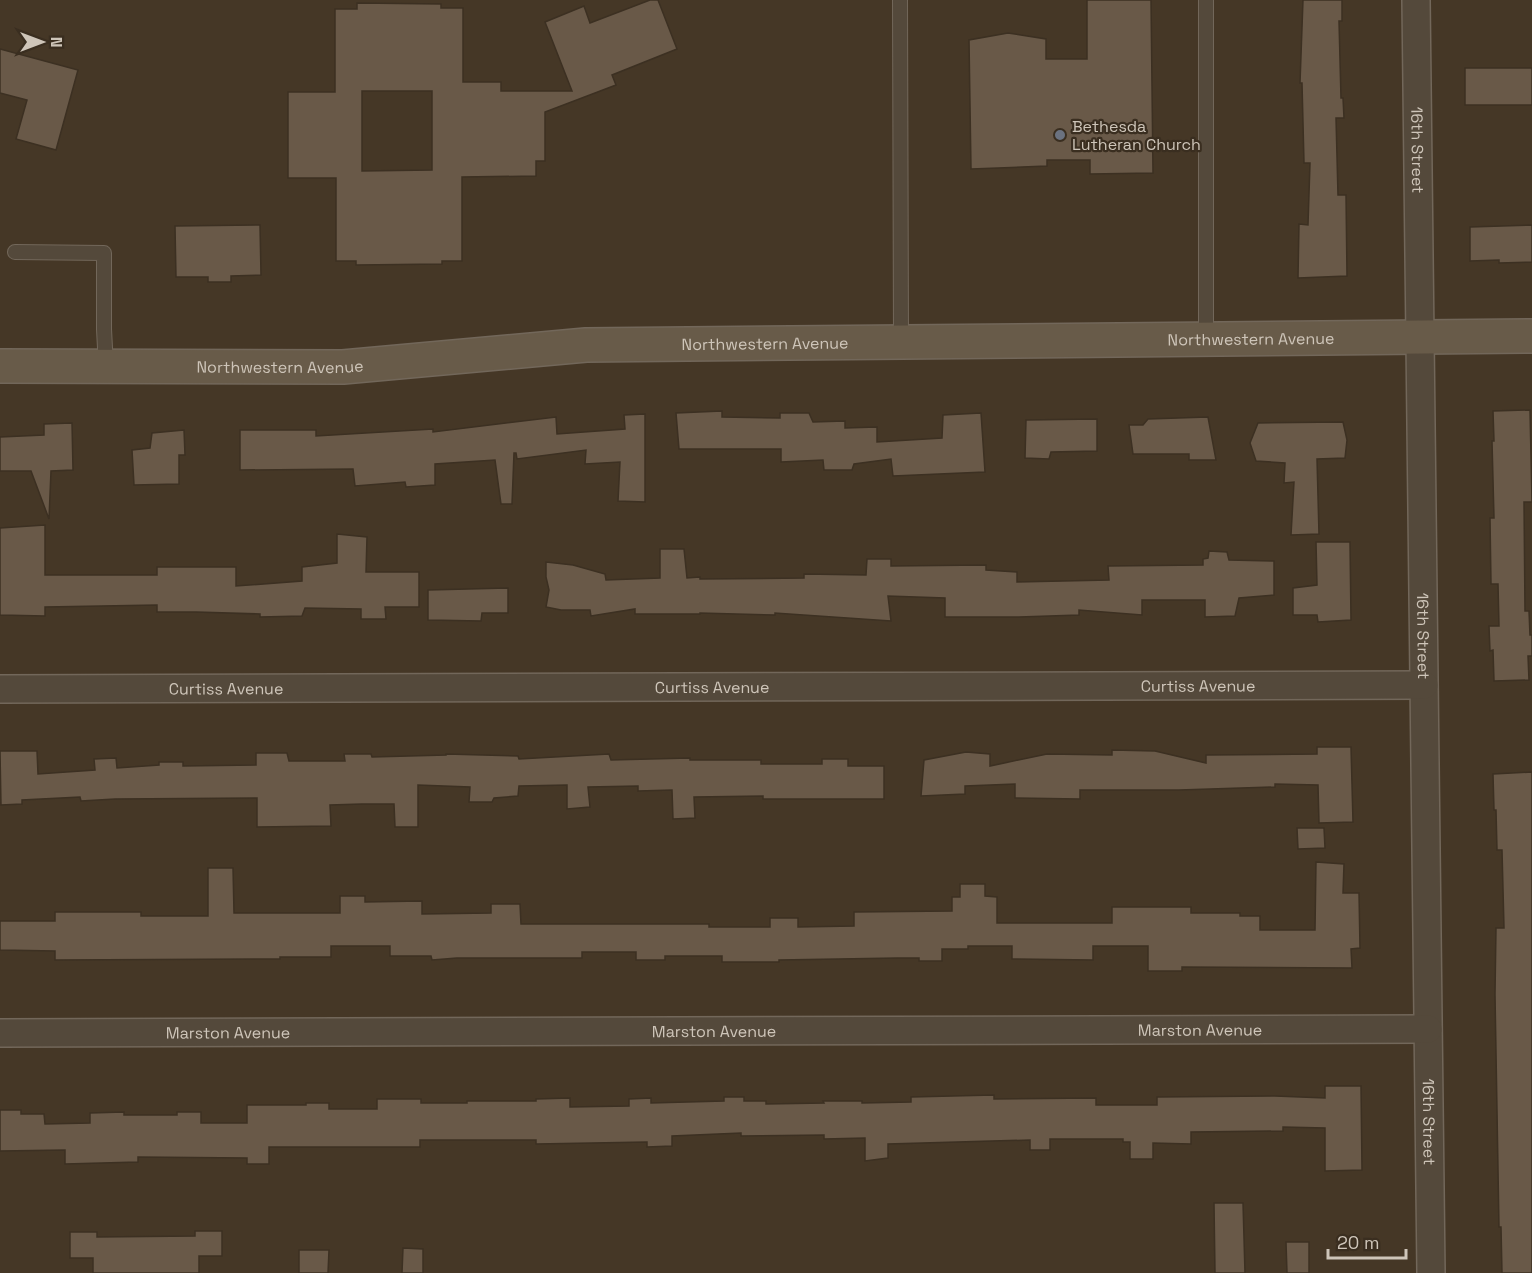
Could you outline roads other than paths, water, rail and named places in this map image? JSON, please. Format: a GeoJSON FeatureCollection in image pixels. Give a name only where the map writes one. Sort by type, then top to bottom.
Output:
{"type":"FeatureCollection","features":[{"type":"Feature","properties":{"kind":"street","name":"16th Street"},"geometry":{"type":"LineString","coordinates":[[1416,0],[1431,1273]]}},
{"type":"Feature","properties":{"kind":"street","name":"Northwestern Avenue"},"geometry":{"type":"LineString","coordinates":[[0,366],[343,366],[586,345],[1532,336]]}},
{"type":"Feature","properties":{"kind":"street","name":"Curtiss Avenue"},"geometry":{"type":"LineString","coordinates":[[0,689],[1424,685]]}},
{"type":"Feature","properties":{"kind":"street","name":"Marston Avenue"},"geometry":{"type":"LineString","coordinates":[[0,1033],[1428,1029]]}},
{"type":"Feature","properties":{"kind":"lane"},"geometry":{"type":"LineString","coordinates":[[900,0],[901,341]]}},
{"type":"Feature","properties":{"kind":"lane"},"geometry":{"type":"LineString","coordinates":[[1206,0],[1206,339]]}},
{"type":"Feature","properties":{"kind":"lane"},"geometry":{"type":"LineString","coordinates":[[15,252],[104,253],[106,366]]}},
{"type":"Feature","properties":{"kind":"place","name":"Bethesda Lutheran Church"},"geometry":{"type":"Point","coordinates":[1060,135]}}]}
